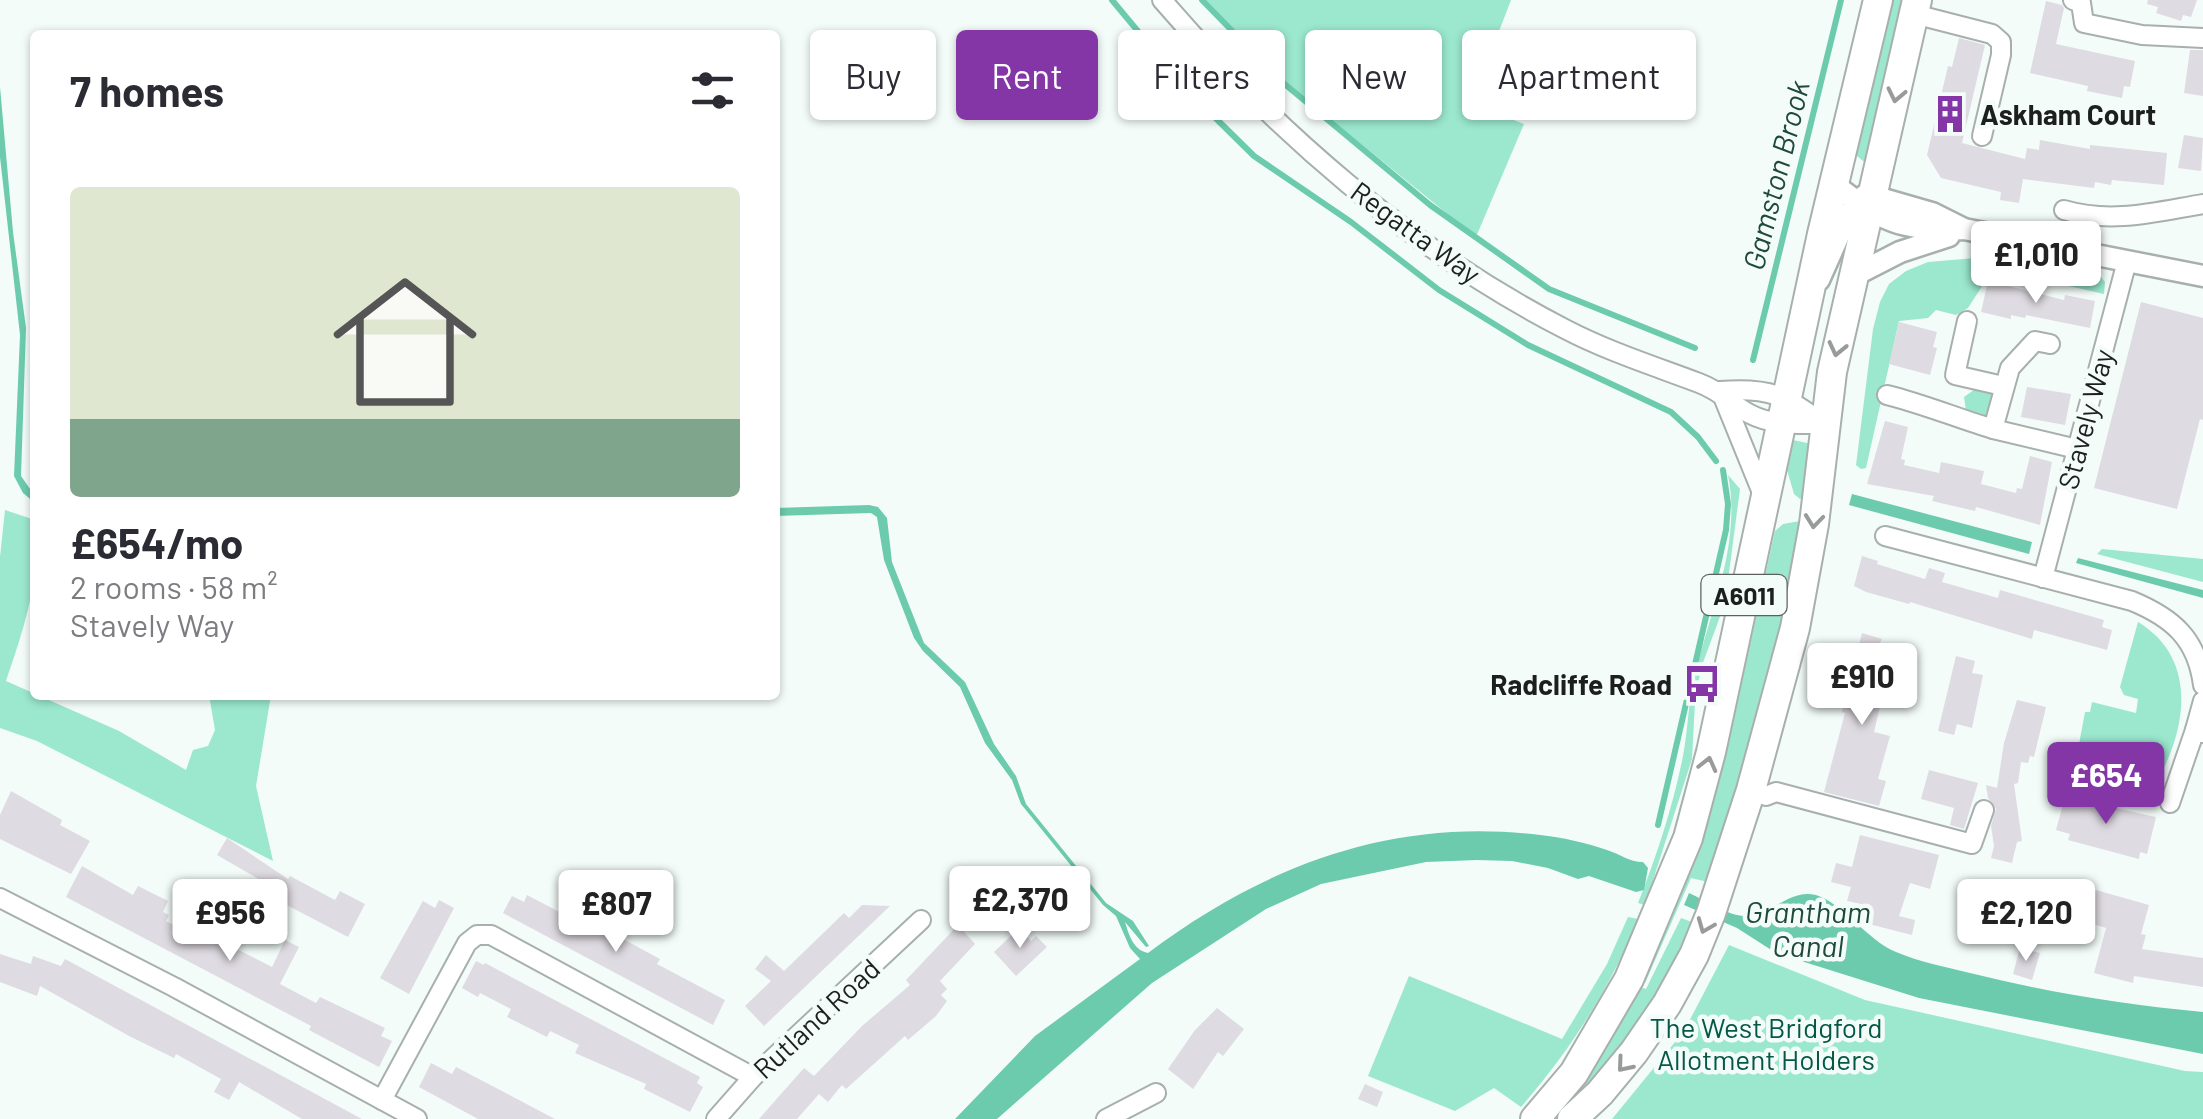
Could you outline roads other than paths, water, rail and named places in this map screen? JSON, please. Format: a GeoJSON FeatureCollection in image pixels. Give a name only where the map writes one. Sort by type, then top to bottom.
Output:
{"type":"FeatureCollection","features":[{"type":"Feature","properties":{"kind":"highway","name":"A6011"},"geometry":{"type":"LineString","coordinates":[[1534,1119],[1574,1073],[1629,978],[1688,838],[1712,752],[1808,295],[1878,0]]}},
{"type":"Feature","properties":{"kind":"highway","name":"A6011"},"geometry":{"type":"LineString","coordinates":[[1572,1119],[1600,1093],[1668,1004],[1711,913],[1751,790],[1798,611],[1812,535],[1832,372],[1867,203],[1915,7]]}},
{"type":"Feature","properties":{"kind":"street","name":"Regatta Way"},"geometry":{"type":"LineString","coordinates":[[1162,0],[1214,61],[1303,144],[1450,261],[1515,302],[1588,340],[1720,391],[1746,412],[1784,410],[1824,424]]}},
{"type":"Feature","properties":{"kind":"street"},"geometry":{"type":"LineString","coordinates":[[2073,0],[2081,3],[2084,23],[2142,35],[2203,38]]}},
{"type":"Feature","properties":{"kind":"street"},"geometry":{"type":"LineString","coordinates":[[1915,7],[1992,34],[2001,42],[1982,136]]}},
{"type":"Feature","properties":{"kind":"street"},"geometry":{"type":"LineString","coordinates":[[1834,184],[1896,224],[1926,230],[1964,228],[2203,276]]}},
{"type":"Feature","properties":{"kind":"street"},"geometry":{"type":"LineString","coordinates":[[1808,295],[1825,272],[1848,215],[1867,203]]}},
{"type":"Feature","properties":{"kind":"street"},"geometry":{"type":"LineString","coordinates":[[2064,210],[2090,218],[2120,218],[2203,204]]}},
{"type":"Feature","properties":{"kind":"street"},"geometry":{"type":"LineString","coordinates":[[1855,275],[1900,252],[1964,228]]}},
{"type":"Feature","properties":{"kind":"street","name":"Stavely Way"},"geometry":{"type":"LineString","coordinates":[[2043,578],[2127,260]]}},
{"type":"Feature","properties":{"kind":"street"},"geometry":{"type":"LineString","coordinates":[[1968,321],[1955,374],[2002,386]]}},
{"type":"Feature","properties":{"kind":"street"},"geometry":{"type":"LineString","coordinates":[[1993,429],[2010,368],[2035,341],[2050,344]]}},
{"type":"Feature","properties":{"kind":"street","name":"Regatta Way"},"geometry":{"type":"LineString","coordinates":[[1720,391],[1755,388],[1784,410],[1824,424]]}},
{"type":"Feature","properties":{"kind":"street"},"geometry":{"type":"LineString","coordinates":[[1720,391],[1765,500]]}},
{"type":"Feature","properties":{"kind":"street"},"geometry":{"type":"LineString","coordinates":[[1886,395],[1993,429],[2077,449]]}},
{"type":"Feature","properties":{"kind":"street"},"geometry":{"type":"LineString","coordinates":[[1885,536],[2132,601],[2162,614],[2193,649],[2203,685]]}},
{"type":"Feature","properties":{"kind":"street"},"geometry":{"type":"LineString","coordinates":[[2170,803],[2199,731],[2203,701]]}},
{"type":"Feature","properties":{"kind":"street"},"geometry":{"type":"LineString","coordinates":[[1751,790],[1766,796],[1776,792],[1972,844],[1984,810]]}},
{"type":"Feature","properties":{"kind":"street"},"geometry":{"type":"LineString","coordinates":[[0,898],[417,1119]]}},
{"type":"Feature","properties":{"kind":"street","name":"Rutland Road"},"geometry":{"type":"LineString","coordinates":[[716,1119],[753,1076],[921,920]]}},
{"type":"Feature","properties":{"kind":"street"},"geometry":{"type":"LineString","coordinates":[[382,1100],[467,942],[477,935],[491,936],[753,1076]]}},
{"type":"Feature","properties":{"kind":"street"},"geometry":{"type":"LineString","coordinates":[[1106,1119],[1156,1093]]}},
{"type":"Feature","properties":{"kind":"water"},"geometry":{"type":"Polygon","coordinates":[[[0,87],[26,328],[21,476],[30,489],[30,499],[14,476],[20,335],[0,157],[0,87]]]}},
{"type":"Feature","properties":{"kind":"water"},"geometry":{"type":"Polygon","coordinates":[[[1852,494],[2032,542],[2029,554],[1849,505],[1852,494]]]}},
{"type":"Feature","properties":{"kind":"water"},"geometry":{"type":"Polygon","coordinates":[[[878,507],[887,518],[892,562],[924,643],[965,682],[994,744],[1016,776],[1026,804],[1106,903],[1133,921],[1149,946],[1125,922],[1132,941],[1143,951],[1148,953],[1192,922],[1285,872],[1382,841],[1433,833],[1486,831],[1583,843],[1643,862],[1648,868],[1644,890],[1636,892],[1589,876],[1578,879],[1512,861],[1477,860],[1426,862],[1321,884],[1266,909],[1152,983],[997,1119],[955,1119],[1035,1036],[1140,959],[1130,948],[1116,916],[1021,804],[1012,780],[985,743],[960,687],[914,638],[884,560],[877,517],[871,513],[780,516],[780,508],[878,507]]]}},
{"type":"Feature","properties":{"kind":"water"},"geometry":{"type":"Polygon","coordinates":[[[2078,558],[2203,590],[2203,598],[2076,563],[2078,558]]]}},
{"type":"Feature","properties":{"kind":"water","name":"Grantham Canal"},"geometry":{"type":"Polygon","coordinates":[[[1689,893],[1724,911],[1745,916],[1764,912],[1797,895],[1816,895],[1835,905],[1885,946],[1923,961],[2056,992],[2203,1012],[2203,1054],[1919,998],[1776,953],[1737,928],[1684,905],[1689,893]]]}},
{"type":"Feature","properties":{"kind":"waterway"},"geometry":{"type":"LineString","coordinates":[[1112,0],[1186,89],[1254,156],[1351,222],[1439,290],[1528,345],[1671,412],[1716,461]]}},
{"type":"Feature","properties":{"kind":"waterway"},"geometry":{"type":"LineString","coordinates":[[1202,0],[1281,81],[1430,205],[1549,289],[1695,348]]}},
{"type":"Feature","properties":{"kind":"waterway","name":"Gamston Brook"},"geometry":{"type":"LineString","coordinates":[[1753,360],[1841,0]]}},
{"type":"Feature","properties":{"kind":"waterway"},"geometry":{"type":"LineString","coordinates":[[1658,825],[1726,530],[1728,504],[1723,470]]}},
{"type":"Feature","properties":{"kind":"place","name":"Askham Court"},"geometry":{"type":"Point","coordinates":[1950,114]}},
{"type":"Feature","properties":{"kind":"place","name":"Radcliffe Road"},"geometry":{"type":"Point","coordinates":[1702,684]}},
{"type":"Feature","properties":{"kind":"park label","name":"The West Bridgford Allotment Holders"},"geometry":{"type":"Point","coordinates":[1766,1043]}}]}
